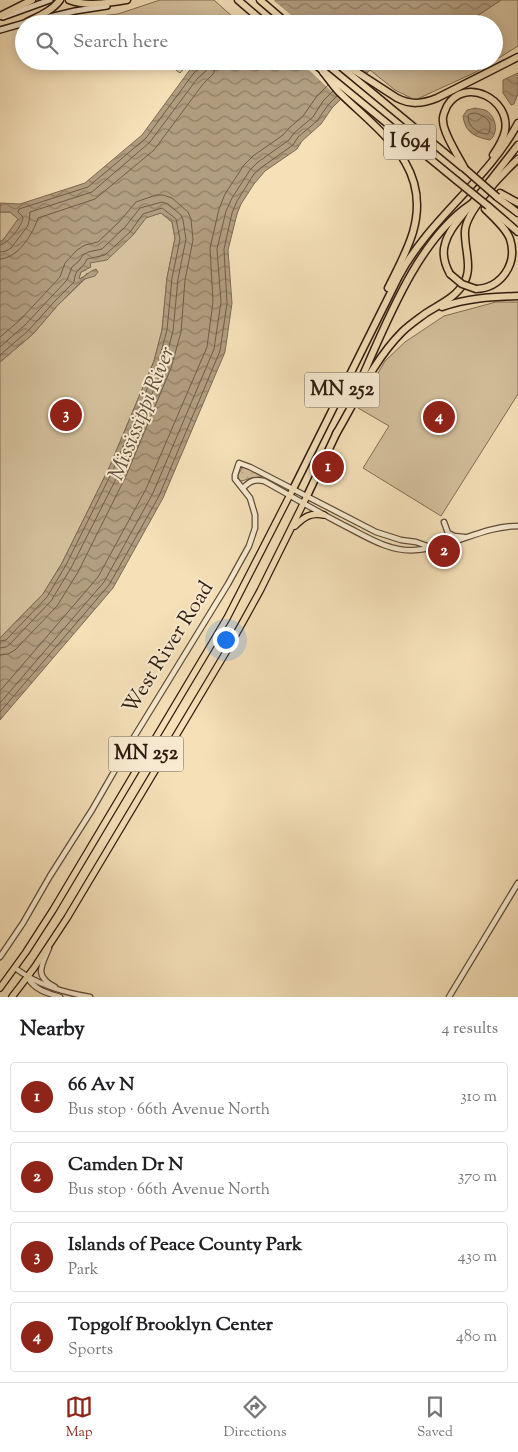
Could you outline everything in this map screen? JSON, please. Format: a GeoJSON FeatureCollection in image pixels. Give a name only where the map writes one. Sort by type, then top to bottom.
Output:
{"type":"FeatureCollection","features":[{"type":"Feature","properties":{"kind":"highway"},"geometry":{"type":"LineString","coordinates":[[0,18],[32,0]]}},
{"type":"Feature","properties":{"kind":"highway"},"geometry":{"type":"LineString","coordinates":[[41,15],[57,5],[60,0]]}},
{"type":"Feature","properties":{"kind":"highway"},"geometry":{"type":"LineString","coordinates":[[69,0],[78,3],[127,0]]}},
{"type":"Feature","properties":{"kind":"highway"},"geometry":{"type":"LineString","coordinates":[[260,0],[278,15]]}},
{"type":"Feature","properties":{"kind":"highway"},"geometry":{"type":"LineString","coordinates":[[239,1],[255,15]]}},
{"type":"Feature","properties":{"kind":"highway"},"geometry":{"type":"LineString","coordinates":[[503,65],[518,57]]}},
{"type":"Feature","properties":{"kind":"highway","name":"I 694"},"geometry":{"type":"LineString","coordinates":[[345,70],[518,213]]}},
{"type":"Feature","properties":{"kind":"highway"},"geometry":{"type":"LineString","coordinates":[[354,70],[404,102],[414,104],[437,98],[492,70]]}},
{"type":"Feature","properties":{"kind":"highway"},"geometry":{"type":"LineString","coordinates":[[323,72],[338,92],[391,141],[406,162],[414,183],[416,208],[414,227],[360,354]]}},
{"type":"Feature","properties":{"kind":"highway","name":"I 694"},"geometry":{"type":"LineString","coordinates":[[323,72],[518,232]]}},
{"type":"Feature","properties":{"kind":"highway"},"geometry":{"type":"LineString","coordinates":[[457,201],[492,156],[502,140],[505,129],[504,116],[498,104],[488,96],[477,92],[465,93],[453,99],[443,116],[446,133],[465,169]]}},
{"type":"Feature","properties":{"kind":"highway"},"geometry":{"type":"LineString","coordinates":[[360,354],[411,256],[427,234],[495,159],[518,123]]}},
{"type":"Feature","properties":{"kind":"highway"},"geometry":{"type":"LineString","coordinates":[[487,207],[510,239],[513,258],[509,270],[501,280],[490,286],[476,289],[462,284],[450,274],[445,261],[445,244],[452,228],[518,145]]}},
{"type":"Feature","properties":{"kind":"highway"},"geometry":{"type":"LineString","coordinates":[[336,434],[386,351],[412,324],[452,298],[463,284],[468,268],[464,232],[469,216],[475,206],[518,159]]}},
{"type":"Feature","properties":{"kind":"highway"},"geometry":{"type":"LineString","coordinates":[[498,195],[518,203]]}},
{"type":"Feature","properties":{"kind":"highway"},"geometry":{"type":"LineString","coordinates":[[336,434],[413,272],[437,237],[459,213],[471,204]]}},
{"type":"Feature","properties":{"kind":"highway"},"geometry":{"type":"LineString","coordinates":[[412,324],[441,307],[458,302],[484,297],[518,296]]}},
{"type":"Feature","properties":{"kind":"highway","name":"MN 252"},"geometry":{"type":"LineString","coordinates":[[0,988],[53,910],[216,639],[360,354]]}},
{"type":"Feature","properties":{"kind":"highway","name":"MN 252"},"geometry":{"type":"LineString","coordinates":[[12,997],[54,938],[241,626],[304,504],[336,434]]}},
{"type":"Feature","properties":{"kind":"highway"},"geometry":{"type":"LineString","coordinates":[[290,531],[307,516],[324,515]]}},
{"type":"Feature","properties":{"kind":"main road"},"geometry":{"type":"LineString","coordinates":[[0,18],[50,0]]}},
{"type":"Feature","properties":{"kind":"main road"},"geometry":{"type":"LineString","coordinates":[[57,15],[132,0]]}},
{"type":"Feature","properties":{"kind":"main road"},"geometry":{"type":"LineString","coordinates":[[0,30],[15,26]]}},
{"type":"Feature","properties":{"kind":"street"},"geometry":{"type":"LineString","coordinates":[[430,547],[376,532],[307,496],[291,492],[258,479],[253,480],[243,488],[236,481],[235,477],[239,463],[250,467],[291,492],[304,504],[324,515],[380,544],[398,549],[414,551],[446,545],[497,528],[518,526]]}},
{"type":"Feature","properties":{"kind":"street","name":"West River Road"},"geometry":{"type":"LineString","coordinates":[[0,957],[92,810],[249,546],[256,522],[250,498],[243,488]]}},
{"type":"Feature","properties":{"kind":"street"},"geometry":{"type":"LineString","coordinates":[[444,522],[448,533],[454,536],[470,537]]}},
{"type":"Feature","properties":{"kind":"street"},"geometry":{"type":"LineString","coordinates":[[449,997],[518,884]]}},
{"type":"Feature","properties":{"kind":"street"},"geometry":{"type":"LineString","coordinates":[[54,938],[40,967],[42,976],[47,983],[70,994]]}},
{"type":"Feature","properties":{"kind":"street"},"geometry":{"type":"LineString","coordinates":[[15,968],[27,977],[52,989],[90,997]]}},
{"type":"Feature","properties":{"kind":"street"},"geometry":{"type":"LineString","coordinates":[[27,977],[32,986],[60,997]]}},
{"type":"Feature","properties":{"kind":"shaded area"},"geometry":{"type":"Polygon","coordinates":[[[160,0],[214,0],[231,15],[109,15],[160,0]]]}},
{"type":"Feature","properties":{"kind":"shaded area"},"geometry":{"type":"Polygon","coordinates":[[[501,0],[518,0],[518,46],[503,55],[503,15],[478,15],[501,0]]]}},
{"type":"Feature","properties":{"kind":"shaded area"},"geometry":{"type":"Polygon","coordinates":[[[370,70],[479,70],[415,100],[395,90],[370,70]]]}},
{"type":"Feature","properties":{"kind":"shaded area"},"geometry":{"type":"Polygon","coordinates":[[[0,212],[10,212],[19,219],[3,240],[0,241],[0,212]]]}},
{"type":"Feature","properties":{"kind":"shaded area"},"geometry":{"type":"Polygon","coordinates":[[[161,213],[172,222],[175,238],[167,278],[162,330],[154,361],[109,468],[62,563],[43,594],[0,638],[0,362],[33,334],[57,306],[85,279],[87,273],[79,278],[81,272],[86,270],[90,263],[133,235],[146,217],[161,213]]]}},
{"type":"Feature","properties":{"kind":"shaded area"},"geometry":{"type":"Polygon","coordinates":[[[496,302],[518,302],[518,394],[441,516],[363,468],[389,426],[358,408],[385,361],[405,342],[444,316],[496,302]]]}},
{"type":"Feature","properties":{"kind":"shaded area"},"geometry":{"type":"Polygon","coordinates":[[[244,467],[261,475],[260,477],[239,480],[238,475],[244,467]]]}},
{"type":"Feature","properties":{"kind":"water"},"geometry":{"type":"Polygon","coordinates":[[[276,0],[501,0],[478,15],[257,15],[276,0]]]}},
{"type":"Feature","properties":{"kind":"water","name":"Mississippi River"},"geometry":{"type":"Polygon","coordinates":[[[370,70],[332,108],[321,124],[302,141],[297,149],[265,171],[241,204],[228,250],[232,303],[225,352],[163,498],[113,588],[0,720],[0,638],[43,594],[62,563],[109,468],[154,361],[162,330],[167,278],[175,238],[172,222],[161,213],[146,218],[133,235],[107,260],[90,263],[91,267],[81,272],[79,278],[96,269],[98,272],[95,276],[81,282],[33,334],[0,362],[0,241],[3,240],[18,219],[10,212],[0,212],[0,203],[20,204],[85,183],[142,135],[189,71],[370,70]]]}},
{"type":"Feature","properties":{"kind":"water"},"geometry":{"type":"Polygon","coordinates":[[[518,73],[518,94],[514,104],[511,105],[503,93],[503,80],[518,73]]]}},
{"type":"Feature","properties":{"kind":"water"},"geometry":{"type":"Polygon","coordinates":[[[475,108],[486,110],[493,117],[495,133],[490,140],[471,133],[464,122],[463,116],[467,110],[475,108]]]}},
{"type":"Feature","properties":{"kind":"pier"},"geometry":{"type":"Polygon","coordinates":[[[273,0],[291,15],[253,15],[259,12],[263,6],[273,0]]]}},
{"type":"Feature","properties":{"kind":"pier"},"geometry":{"type":"Polygon","coordinates":[[[308,70],[360,70],[368,76],[342,101],[308,70]]]}},
{"type":"Feature","properties":{"kind":"place","name":"Islands of Peace County Park"},"geometry":{"type":"Point","coordinates":[66,415]}},
{"type":"Feature","properties":{"kind":"place","name":"Topgolf Brooklyn Center"},"geometry":{"type":"Point","coordinates":[439,417]}},
{"type":"Feature","properties":{"kind":"place","name":"66 Av N"},"geometry":{"type":"Point","coordinates":[328,467]}},
{"type":"Feature","properties":{"kind":"place","name":"Camden Dr N"},"geometry":{"type":"Point","coordinates":[444,551]}}]}
